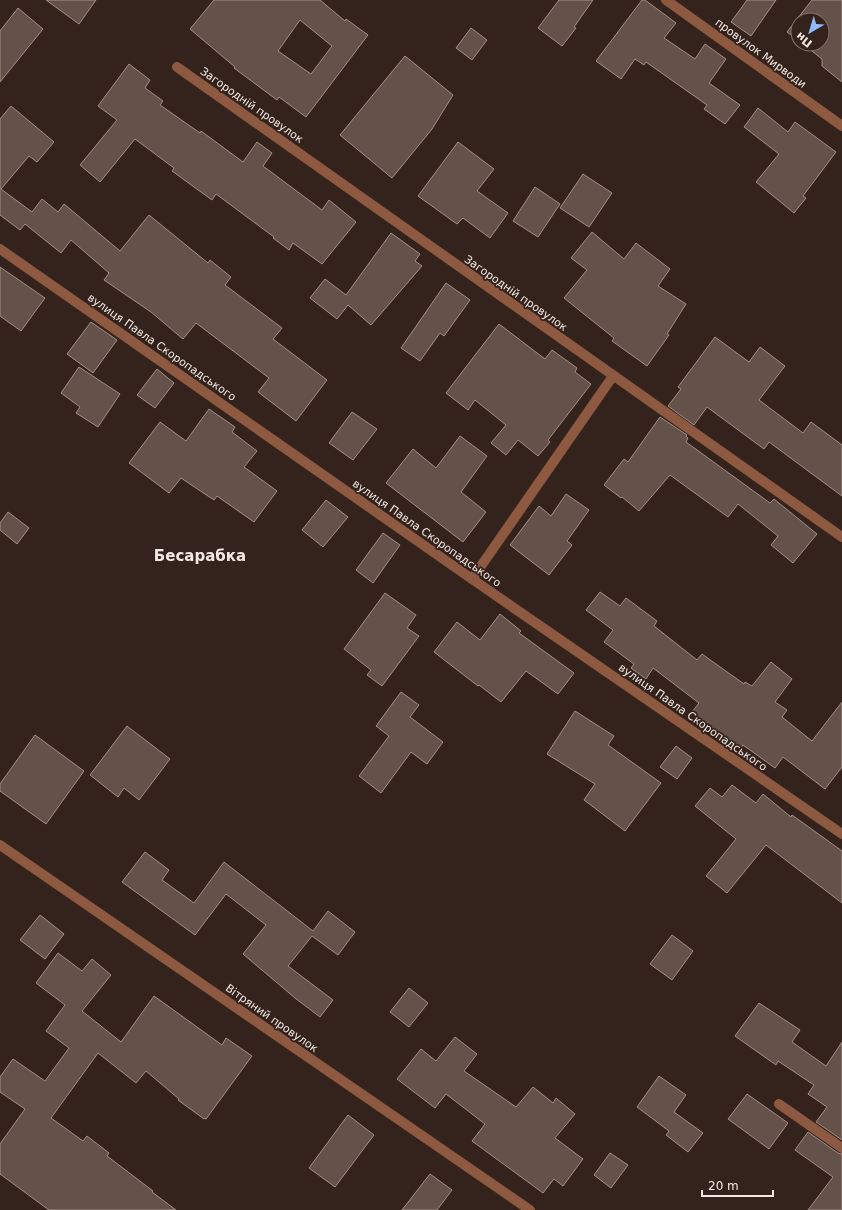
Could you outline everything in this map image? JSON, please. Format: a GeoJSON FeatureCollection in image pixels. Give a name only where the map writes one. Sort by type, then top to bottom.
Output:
{"type":"FeatureCollection","features":[{"type":"Feature","properties":{"kind":"street","name":"провулок Мирводи"},"geometry":{"type":"LineString","coordinates":[[666,0],[842,126]]}},
{"type":"Feature","properties":{"kind":"street","name":"Загородній провулок"},"geometry":{"type":"LineString","coordinates":[[177,67],[842,537]]}},
{"type":"Feature","properties":{"kind":"street","name":"вулиця Павла Скоропадського"},"geometry":{"type":"LineString","coordinates":[[0,248],[472,579],[842,834]]}},
{"type":"Feature","properties":{"kind":"street"},"geometry":{"type":"LineString","coordinates":[[472,579],[613,376]]}},
{"type":"Feature","properties":{"kind":"street","name":"Вітряний провулок"},"geometry":{"type":"LineString","coordinates":[[0,845],[530,1210]]}},
{"type":"Feature","properties":{"kind":"street"},"geometry":{"type":"LineString","coordinates":[[780,1104],[842,1148]]}},
{"type":"Feature","properties":{"kind":"building"},"geometry":{"type":"Polygon","coordinates":[[[46,0],[96,0],[79,24],[46,0]]]}},
{"type":"Feature","properties":{"kind":"building"},"geometry":{"type":"Polygon","coordinates":[[[214,0],[320,0],[345,21],[346,19],[368,35],[306,117],[279,97],[277,100],[234,68],[235,67],[190,29],[214,0]],[[300,20],[278,51],[311,74],[332,46],[300,20]]]}},
{"type":"Feature","properties":{"kind":"building"},"geometry":{"type":"Polygon","coordinates":[[[559,0],[593,0],[574,27],[576,28],[562,46],[538,28],[559,0]]]}},
{"type":"Feature","properties":{"kind":"building"},"geometry":{"type":"Polygon","coordinates":[[[642,0],[645,0],[676,23],[664,38],[695,59],[705,44],[726,59],[709,83],[740,105],[725,124],[704,109],[707,105],[646,62],[644,65],[635,59],[621,79],[596,61],[642,0]]]}},
{"type":"Feature","properties":{"kind":"building"},"geometry":{"type":"Polygon","coordinates":[[[747,0],[776,0],[751,36],[731,22],[747,0]]]}},
{"type":"Feature","properties":{"kind":"building"},"geometry":{"type":"Polygon","coordinates":[[[812,0],[842,0],[842,82],[822,66],[822,59],[813,52],[830,52],[830,12],[803,12],[812,0]]]}},
{"type":"Feature","properties":{"kind":"building"},"geometry":{"type":"Polygon","coordinates":[[[18,8],[43,29],[0,82],[0,31],[18,8]]]}},
{"type":"Feature","properties":{"kind":"building"},"geometry":{"type":"Polygon","coordinates":[[[471,28],[487,40],[472,60],[456,48],[471,28]]]}},
{"type":"Feature","properties":{"kind":"building"},"geometry":{"type":"Polygon","coordinates":[[[405,56],[453,95],[432,129],[392,178],[340,135],[405,56]]]}},
{"type":"Feature","properties":{"kind":"building"},"geometry":{"type":"Polygon","coordinates":[[[129,64],[150,80],[145,88],[163,101],[160,105],[200,133],[201,131],[243,162],[257,142],[272,153],[263,166],[322,210],[329,200],[356,222],[322,264],[293,243],[289,250],[216,194],[212,200],[172,171],[174,168],[135,139],[100,182],[80,165],[117,120],[98,106],[129,64]]]}},
{"type":"Feature","properties":{"kind":"building"},"geometry":{"type":"Polygon","coordinates":[[[11,106],[54,142],[37,162],[29,156],[1,189],[32,212],[42,199],[58,212],[64,204],[120,251],[149,215],[208,263],[210,260],[231,277],[225,285],[282,328],[273,339],[327,380],[296,421],[258,392],[269,378],[196,323],[183,339],[151,312],[104,280],[109,273],[71,240],[61,253],[25,224],[20,230],[0,215],[0,119],[11,106]]]}},
{"type":"Feature","properties":{"kind":"building"},"geometry":{"type":"Polygon","coordinates":[[[758,108],[788,132],[795,122],[836,152],[803,196],[806,198],[794,213],[756,182],[779,154],[744,127],[758,108]]]}},
{"type":"Feature","properties":{"kind":"building"},"geometry":{"type":"Polygon","coordinates":[[[458,142],[494,169],[477,191],[508,213],[490,238],[463,218],[457,224],[418,196],[458,142]]]}},
{"type":"Feature","properties":{"kind":"building"},"geometry":{"type":"Polygon","coordinates":[[[583,174],[612,193],[589,227],[560,208],[583,174]]]}},
{"type":"Feature","properties":{"kind":"building"},"geometry":{"type":"Polygon","coordinates":[[[535,187],[560,204],[538,237],[513,221],[535,187]]]}},
{"type":"Feature","properties":{"kind":"building"},"geometry":{"type":"Polygon","coordinates":[[[592,232],[624,259],[636,243],[670,269],[658,286],[686,304],[667,334],[669,335],[647,366],[612,341],[614,338],[564,298],[587,270],[571,258],[592,232]]]}},
{"type":"Feature","properties":{"kind":"building"},"geometry":{"type":"Polygon","coordinates":[[[391,233],[420,254],[415,261],[422,266],[371,325],[348,305],[337,319],[310,298],[325,279],[346,295],[391,233]]]}},
{"type":"Feature","properties":{"kind":"building"},"geometry":{"type":"Polygon","coordinates":[[[0,267],[45,298],[21,331],[0,316],[0,267]]]}},
{"type":"Feature","properties":{"kind":"building"},"geometry":{"type":"Polygon","coordinates":[[[446,283],[470,300],[444,336],[440,333],[420,361],[401,348],[446,283]]]}},
{"type":"Feature","properties":{"kind":"building"},"geometry":{"type":"Polygon","coordinates":[[[91,322],[117,340],[93,373],[67,354],[91,322]]]}},
{"type":"Feature","properties":{"kind":"building"},"geometry":{"type":"Polygon","coordinates":[[[499,324],[545,359],[552,350],[577,368],[575,372],[591,384],[548,440],[550,442],[538,456],[518,440],[506,455],[491,443],[506,425],[475,400],[468,410],[446,393],[499,324]]]}},
{"type":"Feature","properties":{"kind":"building"},"geometry":{"type":"Polygon","coordinates":[[[715,337],[749,362],[760,347],[785,366],[759,400],[803,433],[811,422],[842,445],[842,496],[769,442],[764,449],[707,407],[694,425],[668,406],[681,389],[678,387],[715,337]]]}},
{"type":"Feature","properties":{"kind":"building"},"geometry":{"type":"Polygon","coordinates":[[[79,367],[120,394],[98,427],[76,413],[80,407],[61,393],[79,367]]]}},
{"type":"Feature","properties":{"kind":"building"},"geometry":{"type":"Polygon","coordinates":[[[157,369],[174,383],[155,408],[137,395],[157,369]]]}},
{"type":"Feature","properties":{"kind":"building"},"geometry":{"type":"Polygon","coordinates":[[[209,409],[235,427],[232,432],[257,451],[244,467],[277,491],[254,522],[217,496],[214,500],[181,478],[169,493],[129,463],[160,422],[186,441],[209,409]]]}},
{"type":"Feature","properties":{"kind":"building"},"geometry":{"type":"Polygon","coordinates":[[[352,412],[377,429],[353,460],[329,443],[352,412]]]}},
{"type":"Feature","properties":{"kind":"building"},"geometry":{"type":"Polygon","coordinates":[[[660,417],[687,435],[686,436],[688,438],[686,442],[770,503],[774,499],[817,534],[793,563],[771,545],[778,536],[738,504],[728,517],[670,475],[639,511],[604,485],[624,459],[628,462],[660,417]]]}},
{"type":"Feature","properties":{"kind":"building"},"geometry":{"type":"Polygon","coordinates":[[[460,436],[487,456],[461,492],[486,512],[463,542],[386,483],[413,449],[436,468],[460,436]]]}},
{"type":"Feature","properties":{"kind":"building"},"geometry":{"type":"Polygon","coordinates":[[[566,494],[589,510],[567,541],[572,545],[549,575],[510,545],[539,506],[551,516],[566,494]]]}},
{"type":"Feature","properties":{"kind":"building"},"geometry":{"type":"Polygon","coordinates":[[[326,500],[348,517],[323,547],[302,530],[326,500]]]}},
{"type":"Feature","properties":{"kind":"building"},"geometry":{"type":"Polygon","coordinates":[[[8,512],[29,528],[17,544],[0,530],[0,523],[8,512]]]}},
{"type":"Feature","properties":{"kind":"building"},"geometry":{"type":"Polygon","coordinates":[[[383,533],[400,545],[373,583],[356,570],[383,533]]]}},
{"type":"Feature","properties":{"kind":"building"},"geometry":{"type":"Polygon","coordinates":[[[600,592],[620,606],[626,598],[657,621],[654,626],[697,660],[702,654],[744,684],[745,682],[752,686],[771,662],[792,679],[775,702],[787,710],[782,717],[812,741],[842,702],[842,767],[825,789],[783,757],[775,768],[743,745],[741,748],[692,712],[699,703],[653,668],[646,679],[631,668],[634,664],[604,642],[613,630],[586,610],[600,592]]]}},
{"type":"Feature","properties":{"kind":"building"},"geometry":{"type":"Polygon","coordinates":[[[385,593],[416,615],[407,628],[419,636],[382,686],[367,675],[371,670],[344,649],[385,593]]]}},
{"type":"Feature","properties":{"kind":"building"},"geometry":{"type":"Polygon","coordinates":[[[500,614],[521,631],[519,633],[574,673],[558,694],[526,671],[501,702],[434,652],[457,622],[480,640],[500,614]]]}},
{"type":"Feature","properties":{"kind":"building"},"geometry":{"type":"Polygon","coordinates":[[[401,692],[419,705],[410,717],[443,742],[427,764],[411,752],[381,793],[359,776],[389,736],[376,726],[401,692]]]}},
{"type":"Feature","properties":{"kind":"building"},"geometry":{"type":"Polygon","coordinates":[[[575,711],[614,736],[608,745],[661,783],[625,831],[584,800],[595,784],[547,754],[575,711]]]}},
{"type":"Feature","properties":{"kind":"building"},"geometry":{"type":"Polygon","coordinates":[[[127,726],[170,759],[139,800],[124,788],[118,797],[90,775],[127,726]]]}},
{"type":"Feature","properties":{"kind":"building"},"geometry":{"type":"Polygon","coordinates":[[[35,735],[84,771],[46,824],[0,791],[0,784],[35,735]]]}},
{"type":"Feature","properties":{"kind":"building"},"geometry":{"type":"Polygon","coordinates":[[[676,746],[692,758],[677,779],[660,767],[676,746]]]}},
{"type":"Feature","properties":{"kind":"building"},"geometry":{"type":"Polygon","coordinates":[[[732,785],[756,803],[763,794],[791,817],[792,815],[842,851],[842,903],[766,845],[727,893],[706,876],[736,839],[695,806],[710,788],[722,797],[732,785]]]}},
{"type":"Feature","properties":{"kind":"building"},"geometry":{"type":"Polygon","coordinates":[[[145,852],[169,870],[162,880],[194,903],[224,862],[313,931],[328,911],[355,932],[338,955],[312,936],[288,966],[333,1000],[320,1017],[243,954],[266,925],[226,894],[195,935],[122,882],[145,852]]]}},
{"type":"Feature","properties":{"kind":"building"},"geometry":{"type":"Polygon","coordinates":[[[40,915],[64,934],[45,959],[20,940],[40,915]]]}},
{"type":"Feature","properties":{"kind":"building"},"geometry":{"type":"Polygon","coordinates":[[[672,935],[693,951],[672,980],[650,964],[672,935]]]}},
{"type":"Feature","properties":{"kind":"building"},"geometry":{"type":"Polygon","coordinates":[[[58,953],[82,971],[92,959],[111,975],[82,1011],[121,1042],[154,996],[222,1045],[226,1038],[252,1056],[206,1119],[204,1119],[178,1100],[179,1099],[146,1071],[136,1083],[98,1053],[51,1118],[83,1141],[87,1136],[109,1153],[107,1156],[176,1210],[49,1210],[0,1174],[0,1144],[25,1109],[0,1092],[0,1077],[13,1059],[45,1081],[69,1048],[46,1031],[65,1005],[36,983],[58,953]]]}},
{"type":"Feature","properties":{"kind":"building"},"geometry":{"type":"Polygon","coordinates":[[[409,988],[428,1003],[409,1027],[390,1012],[409,988]]]}},
{"type":"Feature","properties":{"kind":"building"},"geometry":{"type":"Polygon","coordinates":[[[759,1003],[800,1030],[792,1042],[826,1066],[842,1042],[842,1140],[816,1122],[827,1107],[808,1094],[814,1085],[778,1061],[776,1065],[735,1036],[759,1003]]]}},
{"type":"Feature","properties":{"kind":"building"},"geometry":{"type":"Polygon","coordinates":[[[455,1037],[477,1054],[464,1071],[516,1107],[533,1087],[553,1103],[556,1098],[575,1114],[555,1138],[583,1159],[563,1186],[554,1179],[543,1193],[472,1141],[485,1124],[446,1094],[435,1108],[397,1079],[421,1049],[436,1061],[455,1037]]]}},
{"type":"Feature","properties":{"kind":"building"},"geometry":{"type":"Polygon","coordinates":[[[659,1076],[686,1095],[674,1112],[703,1133],[688,1152],[666,1135],[669,1131],[637,1107],[659,1076]]]}},
{"type":"Feature","properties":{"kind":"building"},"geometry":{"type":"Polygon","coordinates":[[[747,1094],[788,1123],[769,1149],[728,1119],[747,1094]]]}},
{"type":"Feature","properties":{"kind":"building"},"geometry":{"type":"Polygon","coordinates":[[[348,1115],[374,1135],[335,1187],[309,1168],[348,1115]]]}},
{"type":"Feature","properties":{"kind":"building"},"geometry":{"type":"Polygon","coordinates":[[[808,1132],[838,1153],[842,1154],[842,1210],[808,1210],[833,1177],[795,1150],[808,1132]]]}},
{"type":"Feature","properties":{"kind":"building"},"geometry":{"type":"Polygon","coordinates":[[[610,1153],[628,1165],[611,1188],[594,1175],[610,1153]]]}},
{"type":"Feature","properties":{"kind":"building"},"geometry":{"type":"Polygon","coordinates":[[[430,1174],[452,1190],[437,1210],[402,1210],[430,1174]]]}},
{"type":"Feature","properties":{"kind":"district","name":"Бесарабка"},"geometry":{"type":"Point","coordinates":[200,556]}}]}
